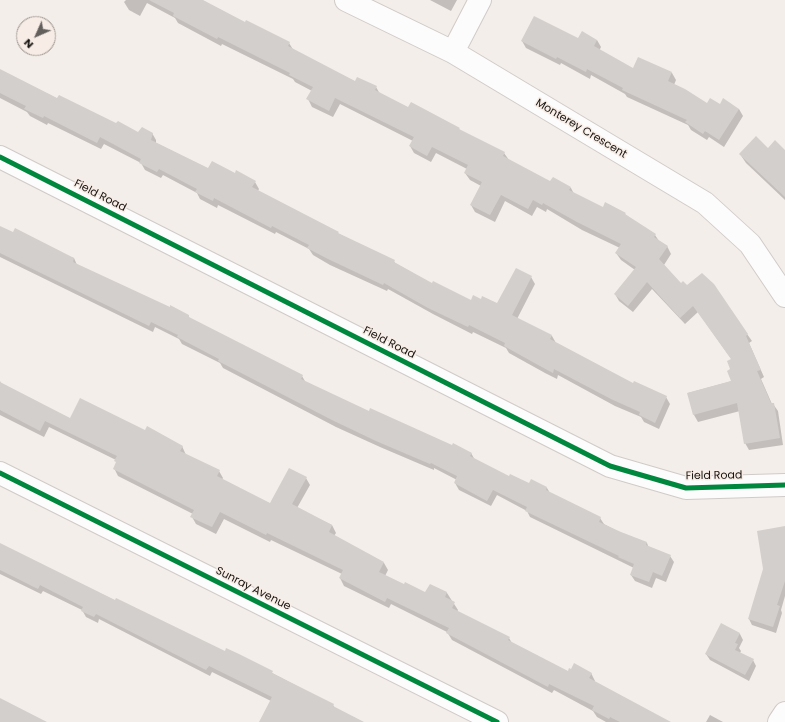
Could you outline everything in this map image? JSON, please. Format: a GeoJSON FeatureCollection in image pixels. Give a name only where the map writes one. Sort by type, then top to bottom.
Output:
{"type":"FeatureCollection","features":[{"type":"Feature","properties":{"kind":"street","name":"Monterey Crescent"},"geometry":{"type":"LineString","coordinates":[[346,0],[453,52],[705,203],[750,244],[785,296]]}},
{"type":"Feature","properties":{"kind":"street"},"geometry":{"type":"LineString","coordinates":[[453,52],[480,0]]}},
{"type":"Feature","properties":{"kind":"street","name":"Field Road"},"geometry":{"type":"LineString","coordinates":[[0,157],[610,466],[686,488],[785,485]]}},
{"type":"Feature","properties":{"kind":"street","name":"Sunray Avenue"},"geometry":{"type":"LineString","coordinates":[[0,473],[497,722]]}},
{"type":"Feature","properties":{"kind":"street"},"geometry":{"type":"LineString","coordinates":[[779,722],[785,713]]}},
{"type":"Feature","properties":{"kind":"building"},"geometry":{"type":"Polygon","coordinates":[[[149,0],[203,0],[245,22],[246,20],[290,42],[288,46],[355,81],[357,77],[377,86],[375,90],[408,107],[411,102],[460,128],[459,129],[505,152],[503,156],[550,181],[553,177],[571,187],[569,190],[603,207],[605,202],[626,213],[625,214],[656,234],[654,237],[668,246],[659,259],[681,283],[683,281],[687,285],[702,273],[714,284],[748,334],[746,336],[761,370],[757,371],[771,403],[774,403],[780,438],[744,444],[737,403],[693,415],[687,393],[731,381],[727,371],[730,369],[727,361],[731,359],[693,306],[680,318],[647,282],[628,306],[614,294],[636,267],[615,253],[621,244],[543,203],[542,205],[533,200],[528,209],[501,195],[490,215],[470,205],[482,182],[464,173],[468,165],[432,147],[427,156],[409,146],[414,137],[335,98],[329,111],[306,99],[313,87],[289,75],[290,73],[218,37],[217,39],[173,16],[174,13],[149,0]]]}},
{"type":"Feature","properties":{"kind":"building"},"geometry":{"type":"Polygon","coordinates":[[[534,16],[578,38],[582,31],[597,40],[594,46],[633,68],[638,57],[672,72],[668,81],[685,89],[707,103],[710,98],[720,104],[723,98],[739,109],[719,140],[705,131],[703,134],[685,122],[687,120],[622,90],[623,88],[587,69],[586,72],[521,41],[534,16]]]}},
{"type":"Feature","properties":{"kind":"building"},"geometry":{"type":"Polygon","coordinates":[[[0,69],[57,98],[59,95],[116,123],[118,121],[138,132],[142,127],[153,133],[151,140],[208,168],[212,161],[235,173],[236,170],[256,181],[252,187],[339,232],[338,233],[395,260],[394,262],[432,283],[433,281],[471,300],[473,295],[481,299],[482,296],[497,303],[516,268],[532,276],[512,315],[552,335],[550,339],[633,383],[634,381],[667,396],[655,423],[639,415],[640,412],[611,399],[554,369],[553,373],[504,346],[505,343],[469,325],[468,327],[428,308],[384,283],[383,285],[326,258],[307,248],[309,245],[272,226],[271,228],[214,198],[213,201],[195,192],[197,189],[159,169],[157,172],[139,163],[141,159],[100,137],[97,143],[44,116],[43,118],[24,109],[26,106],[0,93],[0,69]]]}},
{"type":"Feature","properties":{"kind":"building"},"geometry":{"type":"Polygon","coordinates":[[[756,136],[768,148],[775,140],[785,150],[785,197],[739,154],[756,136]]]}},
{"type":"Feature","properties":{"kind":"building"},"geometry":{"type":"Polygon","coordinates":[[[0,226],[13,232],[15,228],[74,258],[73,262],[170,307],[170,305],[189,315],[189,317],[303,375],[301,379],[369,411],[370,408],[452,445],[453,443],[472,453],[470,456],[509,476],[510,474],[529,483],[531,479],[547,487],[546,490],[601,517],[599,522],[647,542],[646,545],[671,555],[662,576],[653,572],[649,582],[630,575],[634,564],[525,511],[527,507],[493,490],[487,501],[454,483],[457,476],[431,463],[430,464],[376,441],[332,420],[218,361],[219,359],[177,337],[178,335],[151,322],[149,326],[0,253],[0,226]]]}},
{"type":"Feature","properties":{"kind":"building"},"geometry":{"type":"Polygon","coordinates":[[[0,382],[70,418],[80,398],[145,430],[147,426],[183,446],[180,451],[220,470],[217,476],[270,503],[289,468],[307,477],[292,504],[332,525],[329,532],[384,562],[379,572],[425,592],[430,584],[447,592],[445,597],[455,602],[452,608],[510,637],[508,640],[568,671],[574,663],[592,673],[589,678],[671,722],[620,722],[610,717],[609,719],[592,710],[594,706],[549,684],[548,687],[446,633],[449,628],[387,598],[385,602],[339,578],[343,570],[267,533],[266,535],[220,512],[212,527],[190,517],[194,510],[113,469],[116,462],[114,461],[117,456],[45,421],[40,431],[0,410],[0,382]]]}},
{"type":"Feature","properties":{"kind":"building"},"geometry":{"type":"Polygon","coordinates":[[[785,526],[785,581],[777,605],[780,606],[773,627],[748,619],[763,569],[757,531],[785,526]]]}},
{"type":"Feature","properties":{"kind":"building"},"geometry":{"type":"Polygon","coordinates":[[[0,543],[115,600],[116,598],[225,651],[226,648],[239,654],[273,671],[272,673],[334,704],[333,706],[364,722],[259,722],[272,697],[209,666],[206,670],[96,614],[94,617],[81,611],[83,607],[40,585],[38,589],[0,570],[0,543]]]}},
{"type":"Feature","properties":{"kind":"building"},"geometry":{"type":"Polygon","coordinates":[[[721,623],[740,633],[735,643],[738,644],[735,650],[754,659],[745,675],[705,654],[721,623]]]}},
{"type":"Feature","properties":{"kind":"building"},"geometry":{"type":"Polygon","coordinates":[[[0,698],[47,722],[0,722],[0,698]]]}},
{"type":"Feature","properties":{"kind":"cycle path"},"geometry":{"type":"LineString","coordinates":[[0,157],[610,466],[686,488],[785,485]]}},
{"type":"Feature","properties":{"kind":"cycle path"},"geometry":{"type":"LineString","coordinates":[[0,473],[497,722]]}}]}
